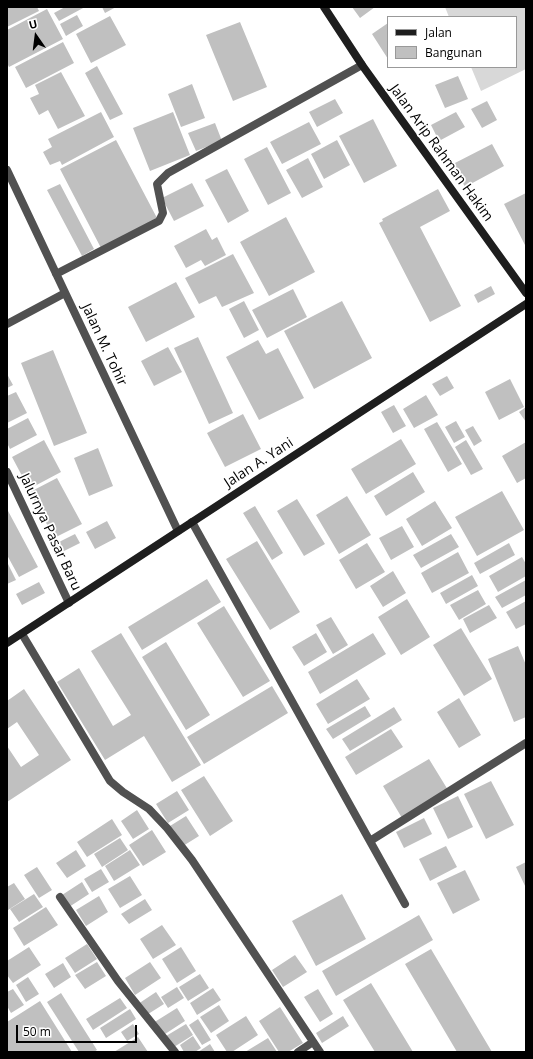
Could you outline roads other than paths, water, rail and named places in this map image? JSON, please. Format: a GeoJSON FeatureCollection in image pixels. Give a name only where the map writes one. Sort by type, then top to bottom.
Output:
{"type":"FeatureCollection","features":[{"type":"Feature","properties":{"kind":"street","name":"Jalan Arip Rahman Hakim"},"geometry":{"type":"LineString","coordinates":[[324,7],[362,65],[526,293]]}},
{"type":"Feature","properties":{"kind":"street"},"geometry":{"type":"LineString","coordinates":[[56,274],[159,221],[163,213],[157,184],[168,173],[362,65]]}},
{"type":"Feature","properties":{"kind":"street","name":"Jalan M. Tohir"},"geometry":{"type":"LineString","coordinates":[[7,170],[178,531]]}},
{"type":"Feature","properties":{"kind":"street"},"geometry":{"type":"LineString","coordinates":[[7,324],[65,293]]}},
{"type":"Feature","properties":{"kind":"street","name":"Jalan A. Yani"},"geometry":{"type":"LineString","coordinates":[[7,643],[526,304]]}},
{"type":"Feature","properties":{"kind":"street","name":"Jalurnya Pasar Baru"},"geometry":{"type":"LineString","coordinates":[[7,472],[11,489],[69,603]]}},
{"type":"Feature","properties":{"kind":"street"},"geometry":{"type":"LineString","coordinates":[[192,522],[405,904]]}},
{"type":"Feature","properties":{"kind":"street"},"geometry":{"type":"LineString","coordinates":[[22,634],[107,776],[122,792],[149,809],[168,828],[192,860],[320,1052]]}},
{"type":"Feature","properties":{"kind":"street"},"geometry":{"type":"LineString","coordinates":[[370,840],[526,743]]}},
{"type":"Feature","properties":{"kind":"street"},"geometry":{"type":"LineString","coordinates":[[60,897],[118,981],[175,1052]]}},
{"type":"Feature","properties":{"kind":"street"},"geometry":{"type":"LineString","coordinates":[[298,1052],[313,1042]]}}]}
